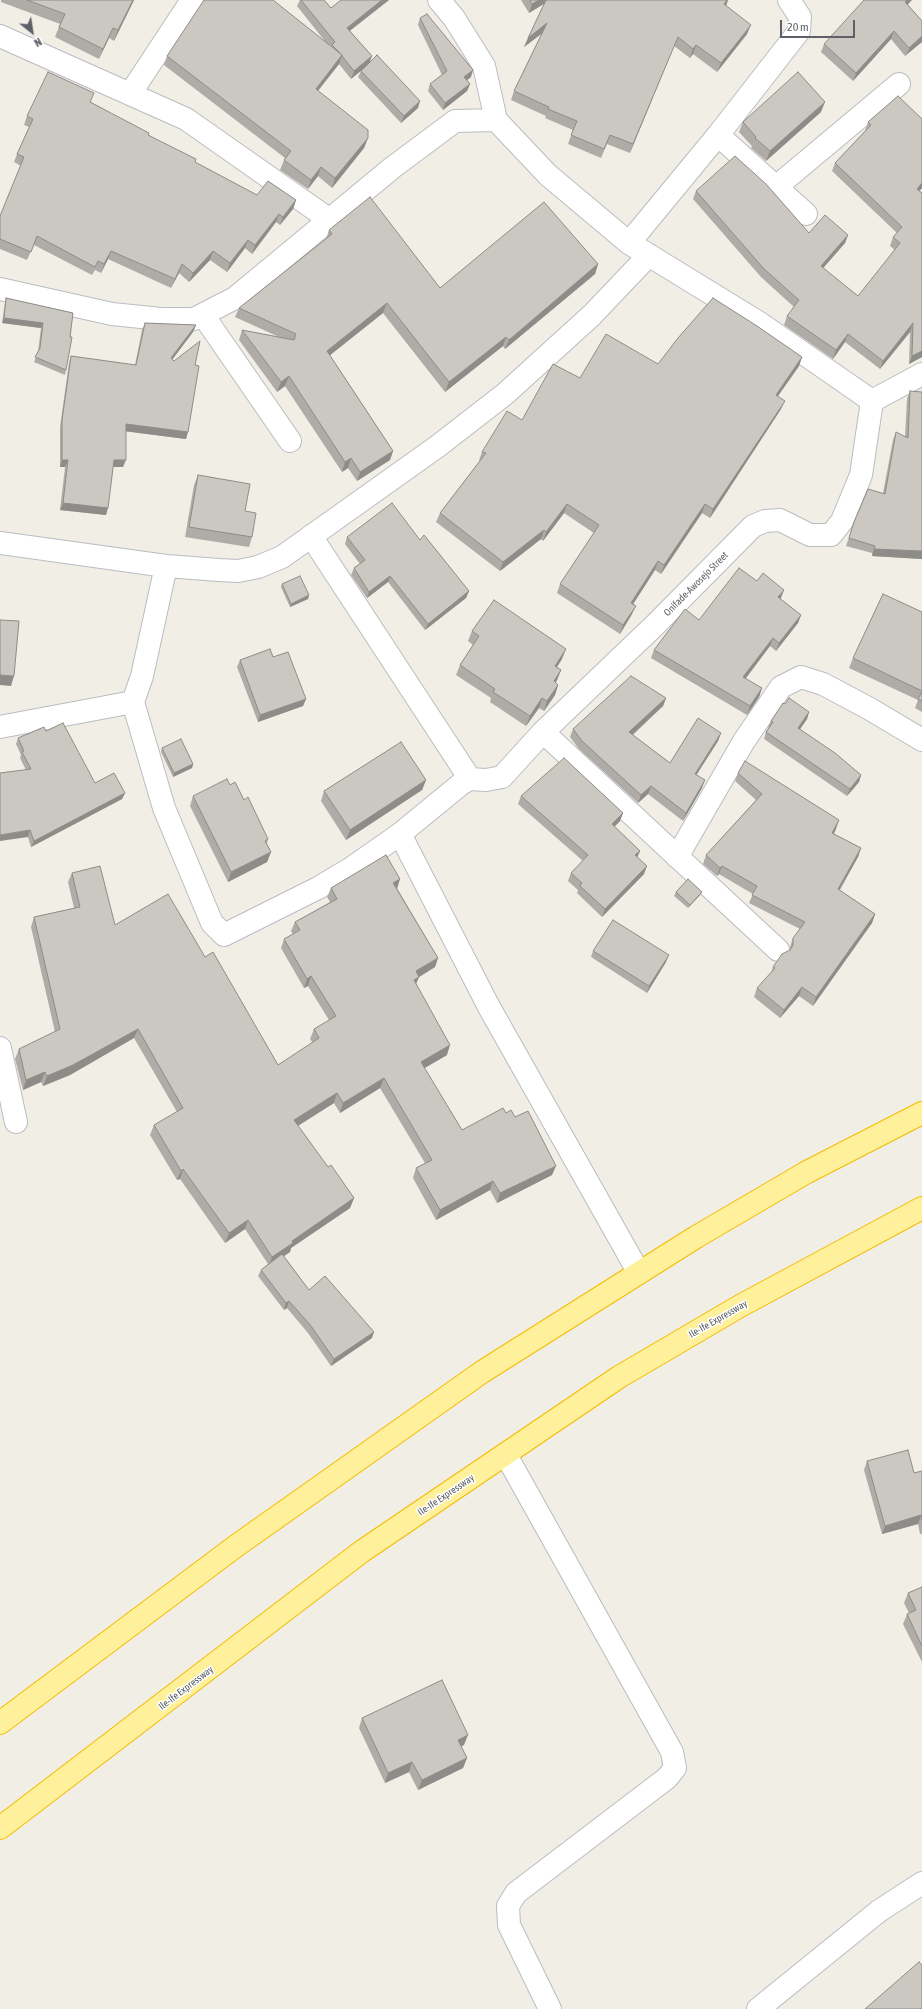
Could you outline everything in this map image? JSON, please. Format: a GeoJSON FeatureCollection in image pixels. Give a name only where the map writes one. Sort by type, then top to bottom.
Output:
{"type":"FeatureCollection","features":[{"type":"Feature","properties":{"kind":"highway"},"geometry":{"type":"LineString","coordinates":[[0,1723],[236,1546],[482,1372],[639,1273],[807,1172],[922,1113]]}},
{"type":"Feature","properties":{"kind":"highway","name":"Ile-Ife Expressway"},"geometry":{"type":"LineString","coordinates":[[0,1828],[361,1552],[619,1377],[740,1306],[922,1208]]}},
{"type":"Feature","properties":{"kind":"street"},"geometry":{"type":"LineString","coordinates":[[130,94],[192,0]]}},
{"type":"Feature","properties":{"kind":"street"},"geometry":{"type":"LineString","coordinates":[[439,0],[454,18],[484,66],[496,120],[548,174],[629,243],[761,324],[872,401],[922,374]]}},
{"type":"Feature","properties":{"kind":"street"},"geometry":{"type":"LineString","coordinates":[[629,243],[718,135],[799,31],[800,17],[790,0]]}},
{"type":"Feature","properties":{"kind":"street"},"geometry":{"type":"LineString","coordinates":[[0,36],[186,119],[330,220]]}},
{"type":"Feature","properties":{"kind":"street"},"geometry":{"type":"LineString","coordinates":[[776,187],[899,84]]}},
{"type":"Feature","properties":{"kind":"street"},"geometry":{"type":"LineString","coordinates":[[0,289],[112,314],[161,319],[194,320],[235,298],[392,168],[455,121],[496,120]]}},
{"type":"Feature","properties":{"kind":"street"},"geometry":{"type":"LineString","coordinates":[[718,135],[806,214]]}},
{"type":"Feature","properties":{"kind":"street"},"geometry":{"type":"LineString","coordinates":[[0,543],[166,566],[238,571],[258,567],[282,557],[438,446],[504,394],[592,314],[649,255]]}},
{"type":"Feature","properties":{"kind":"street"},"geometry":{"type":"LineString","coordinates":[[203,315],[290,441]]}},
{"type":"Feature","properties":{"kind":"street","name":"Onifade-Awosejo Street"},"geometry":{"type":"LineString","coordinates":[[470,779],[486,780],[502,777],[522,758],[544,732],[655,625],[753,526],[765,521],[780,520],[810,535],[831,535],[842,521],[861,475],[872,401]]}},
{"type":"Feature","properties":{"kind":"street"},"geometry":{"type":"LineString","coordinates":[[166,566],[142,676],[133,702],[164,808],[212,923],[224,935],[318,888],[400,834],[461,784],[470,779],[311,536]]}},
{"type":"Feature","properties":{"kind":"street"},"geometry":{"type":"LineString","coordinates":[[677,857],[744,741],[781,687],[801,678],[824,684],[922,740]]}},
{"type":"Feature","properties":{"kind":"street"},"geometry":{"type":"LineString","coordinates":[[0,727],[133,702]]}},
{"type":"Feature","properties":{"kind":"street"},"geometry":{"type":"LineString","coordinates":[[544,732],[778,950]]}},
{"type":"Feature","properties":{"kind":"street"},"geometry":{"type":"LineString","coordinates":[[400,834],[489,1007],[639,1273]]}},
{"type":"Feature","properties":{"kind":"street"},"geometry":{"type":"LineString","coordinates":[[0,1048],[16,1122]]}},
{"type":"Feature","properties":{"kind":"street"},"geometry":{"type":"LineString","coordinates":[[506,1455],[672,1752],[675,1768],[667,1778],[516,1893],[508,1906],[509,1925],[550,2009]]}},
{"type":"Feature","properties":{"kind":"street"},"geometry":{"type":"LineString","coordinates":[[758,2009],[879,1911],[922,1883]]}},
{"type":"Feature","properties":{"kind":"building"},"geometry":{"type":"Polygon","coordinates":[[[27,0],[133,0],[118,30],[113,28],[103,49],[59,27],[65,14],[27,0]]]}},
{"type":"Feature","properties":{"kind":"building"},"geometry":{"type":"Polygon","coordinates":[[[204,0],[273,0],[342,55],[316,89],[368,130],[368,138],[335,178],[321,167],[311,180],[284,160],[291,151],[167,56],[204,0]]]}},
{"type":"Feature","properties":{"kind":"building"},"geometry":{"type":"Polygon","coordinates":[[[301,0],[324,0],[331,8],[341,0],[382,0],[347,28],[372,56],[354,71],[332,45],[335,42],[301,0]]]}},
{"type":"Feature","properties":{"kind":"building"},"geometry":{"type":"Polygon","coordinates":[[[530,0],[539,0],[532,4],[530,0]]]}},
{"type":"Feature","properties":{"kind":"building"},"geometry":{"type":"Polygon","coordinates":[[[546,0],[727,0],[724,4],[751,25],[721,63],[696,45],[693,49],[678,37],[633,144],[610,135],[604,149],[571,135],[577,121],[548,109],[549,107],[514,91],[547,23],[528,38],[546,0]]]}},
{"type":"Feature","properties":{"kind":"building"},"geometry":{"type":"Polygon","coordinates":[[[864,0],[907,0],[905,2],[922,21],[922,36],[909,48],[894,31],[856,73],[824,44],[864,0]]]}},
{"type":"Feature","properties":{"kind":"building"},"geometry":{"type":"Polygon","coordinates":[[[427,14],[473,70],[464,77],[470,84],[445,103],[430,84],[447,71],[420,18],[427,14]]]}},
{"type":"Feature","properties":{"kind":"building"},"geometry":{"type":"Polygon","coordinates":[[[377,55],[420,101],[404,116],[361,71],[377,55]]]}},
{"type":"Feature","properties":{"kind":"building"},"geometry":{"type":"Polygon","coordinates":[[[48,72],[94,93],[90,102],[149,133],[148,135],[196,159],[195,162],[257,195],[268,181],[296,200],[283,217],[279,214],[255,245],[248,240],[230,263],[213,251],[193,273],[182,264],[175,279],[111,251],[104,264],[98,261],[95,267],[37,236],[31,252],[0,239],[0,216],[24,157],[17,154],[33,119],[27,116],[48,72]]]}},
{"type":"Feature","properties":{"kind":"building"},"geometry":{"type":"Polygon","coordinates":[[[798,72],[825,102],[770,151],[755,138],[756,137],[743,122],[798,72]]]}},
{"type":"Feature","properties":{"kind":"building"},"geometry":{"type":"Polygon","coordinates":[[[898,96],[922,119],[922,183],[917,189],[922,193],[922,351],[912,356],[913,323],[883,361],[848,334],[836,350],[787,316],[799,300],[764,269],[696,191],[735,156],[766,184],[809,233],[825,215],[848,235],[821,266],[858,296],[900,243],[893,237],[902,227],[835,163],[871,125],[868,122],[898,96]]]}},
{"type":"Feature","properties":{"kind":"building"},"geometry":{"type":"Polygon","coordinates":[[[370,197],[440,288],[544,202],[598,264],[509,340],[506,337],[449,382],[387,303],[327,351],[393,451],[360,472],[351,458],[345,462],[289,376],[281,382],[242,330],[294,340],[296,334],[239,308],[332,234],[329,230],[370,197]]]}},
{"type":"Feature","properties":{"kind":"building"},"geometry":{"type":"Polygon","coordinates":[[[6,298],[73,313],[70,337],[72,337],[66,370],[35,357],[40,348],[43,323],[4,318],[6,298]]]}},
{"type":"Feature","properties":{"kind":"building"},"geometry":{"type":"Polygon","coordinates":[[[713,298],[802,357],[776,395],[785,401],[713,509],[705,504],[664,565],[658,561],[631,603],[636,606],[623,625],[560,584],[599,525],[567,504],[546,532],[544,530],[503,562],[440,513],[486,453],[482,452],[507,411],[522,420],[553,364],[580,378],[606,334],[658,364],[678,338],[713,298]]]}},
{"type":"Feature","properties":{"kind":"building"},"geometry":{"type":"Polygon","coordinates":[[[145,323],[196,325],[171,358],[174,361],[200,341],[195,365],[199,366],[188,432],[126,424],[126,460],[114,460],[108,508],[63,503],[68,460],[62,460],[62,420],[71,356],[136,365],[145,323]]]}},
{"type":"Feature","properties":{"kind":"building"},"geometry":{"type":"Polygon","coordinates":[[[910,391],[922,392],[922,551],[874,549],[875,546],[849,538],[868,489],[885,494],[896,432],[908,438],[910,391]]]}},
{"type":"Feature","properties":{"kind":"building"},"geometry":{"type":"Polygon","coordinates":[[[198,475],[250,484],[245,511],[256,513],[252,537],[189,527],[198,475]]]}},
{"type":"Feature","properties":{"kind":"building"},"geometry":{"type":"Polygon","coordinates":[[[392,503],[420,540],[424,535],[469,591],[428,624],[390,576],[369,592],[354,568],[365,560],[347,537],[392,503]]]}},
{"type":"Feature","properties":{"kind":"building"},"geometry":{"type":"Polygon","coordinates":[[[739,568],[757,581],[763,573],[784,590],[778,597],[801,615],[779,643],[773,638],[743,677],[762,688],[750,706],[654,650],[685,609],[699,620],[739,568]]]}},
{"type":"Feature","properties":{"kind":"building"},"geometry":{"type":"Polygon","coordinates":[[[300,576],[309,595],[291,604],[282,584],[300,576]]]}},
{"type":"Feature","properties":{"kind":"building"},"geometry":{"type":"Polygon","coordinates":[[[883,594],[922,612],[922,691],[853,658],[883,594]]]}},
{"type":"Feature","properties":{"kind":"building"},"geometry":{"type":"Polygon","coordinates":[[[494,600],[566,649],[555,666],[561,670],[554,681],[558,685],[547,701],[542,698],[530,716],[493,692],[495,689],[460,665],[479,636],[472,631],[494,600]]]}},
{"type":"Feature","properties":{"kind":"building"},"geometry":{"type":"Polygon","coordinates":[[[0,620],[19,621],[14,676],[0,675],[0,620]]]}},
{"type":"Feature","properties":{"kind":"building"},"geometry":{"type":"Polygon","coordinates":[[[270,649],[273,657],[288,652],[306,699],[260,715],[240,660],[270,649]]]}},
{"type":"Feature","properties":{"kind":"building"},"geometry":{"type":"Polygon","coordinates":[[[631,676],[666,698],[629,732],[670,763],[698,718],[721,733],[695,774],[705,780],[686,813],[651,786],[641,795],[582,741],[573,729],[631,676]]]}},
{"type":"Feature","properties":{"kind":"building"},"geometry":{"type":"Polygon","coordinates":[[[922,692],[922,701],[918,699],[922,692]]]}},
{"type":"Feature","properties":{"kind":"building"},"geometry":{"type":"Polygon","coordinates":[[[789,698],[809,712],[798,728],[835,753],[861,775],[850,789],[766,732],[773,722],[771,721],[783,703],[785,704],[789,698]]]}},
{"type":"Feature","properties":{"kind":"building"},"geometry":{"type":"Polygon","coordinates":[[[63,723],[95,783],[114,773],[125,793],[34,841],[30,830],[0,835],[0,773],[31,769],[22,752],[24,751],[18,738],[44,727],[46,731],[63,723]]]}},
{"type":"Feature","properties":{"kind":"building"},"geometry":{"type":"Polygon","coordinates":[[[181,739],[193,764],[174,773],[162,748],[181,739]]]}},
{"type":"Feature","properties":{"kind":"building"},"geometry":{"type":"Polygon","coordinates":[[[401,742],[426,780],[350,830],[324,791],[401,742]]]}},
{"type":"Feature","properties":{"kind":"building"},"geometry":{"type":"Polygon","coordinates":[[[564,758],[623,813],[612,824],[640,851],[635,855],[647,866],[605,909],[580,886],[582,883],[571,873],[588,855],[521,796],[564,758]]]}},
{"type":"Feature","properties":{"kind":"building"},"geometry":{"type":"Polygon","coordinates":[[[745,761],[839,820],[832,833],[861,848],[838,889],[875,914],[816,997],[802,987],[784,1010],[757,988],[775,968],[773,967],[782,954],[790,950],[793,945],[793,938],[805,922],[752,895],[757,886],[722,866],[720,868],[706,855],[762,794],[738,773],[745,761]]]}},
{"type":"Feature","properties":{"kind":"building"},"geometry":{"type":"Polygon","coordinates":[[[227,779],[230,785],[235,782],[244,800],[248,797],[268,839],[265,841],[271,852],[231,872],[193,796],[227,779]]]}},
{"type":"Feature","properties":{"kind":"building"},"geometry":{"type":"Polygon","coordinates":[[[386,855],[400,879],[393,883],[438,958],[416,971],[419,977],[414,980],[450,1045],[421,1062],[462,1130],[503,1108],[506,1113],[511,1110],[515,1117],[528,1111],[556,1166],[500,1193],[493,1181],[440,1210],[416,1168],[432,1160],[384,1078],[343,1103],[337,1093],[294,1120],[328,1167],[331,1165],[354,1198],[292,1241],[293,1243],[272,1257],[248,1220],[229,1233],[183,1169],[181,1171],[154,1125],[183,1108],[138,1029],[73,1065],[47,1076],[45,1072],[26,1080],[19,1049],[60,1029],[34,917],[80,907],[72,873],[100,866],[115,925],[168,894],[205,957],[213,952],[278,1065],[319,1038],[314,1029],[336,1016],[311,976],[307,979],[284,939],[300,930],[295,922],[337,899],[331,888],[386,855]]]}},
{"type":"Feature","properties":{"kind":"building"},"geometry":{"type":"Polygon","coordinates":[[[688,879],[702,892],[690,905],[676,892],[688,879]]]}},
{"type":"Feature","properties":{"kind":"building"},"geometry":{"type":"Polygon","coordinates":[[[613,920],[669,955],[649,986],[593,951],[613,920]]]}},
{"type":"Feature","properties":{"kind":"building"},"geometry":{"type":"Polygon","coordinates":[[[282,1254],[309,1290],[325,1276],[374,1332],[334,1359],[311,1326],[289,1301],[286,1303],[261,1270],[282,1254]]]}},
{"type":"Feature","properties":{"kind":"building"},"geometry":{"type":"Polygon","coordinates":[[[908,1450],[914,1473],[922,1471],[922,1520],[921,1515],[885,1526],[867,1461],[908,1450]]]}},
{"type":"Feature","properties":{"kind":"building"},"geometry":{"type":"Polygon","coordinates":[[[922,1587],[922,1646],[907,1614],[916,1610],[908,1593],[922,1587]]]}},
{"type":"Feature","properties":{"kind":"building"},"geometry":{"type":"Polygon","coordinates":[[[442,1680],[468,1735],[458,1740],[467,1758],[422,1780],[412,1762],[388,1773],[362,1718],[442,1680]]]}},
{"type":"Feature","properties":{"kind":"building"},"geometry":{"type":"Polygon","coordinates":[[[919,1962],[922,1965],[922,2009],[865,2009],[919,1962]]]}}]}
